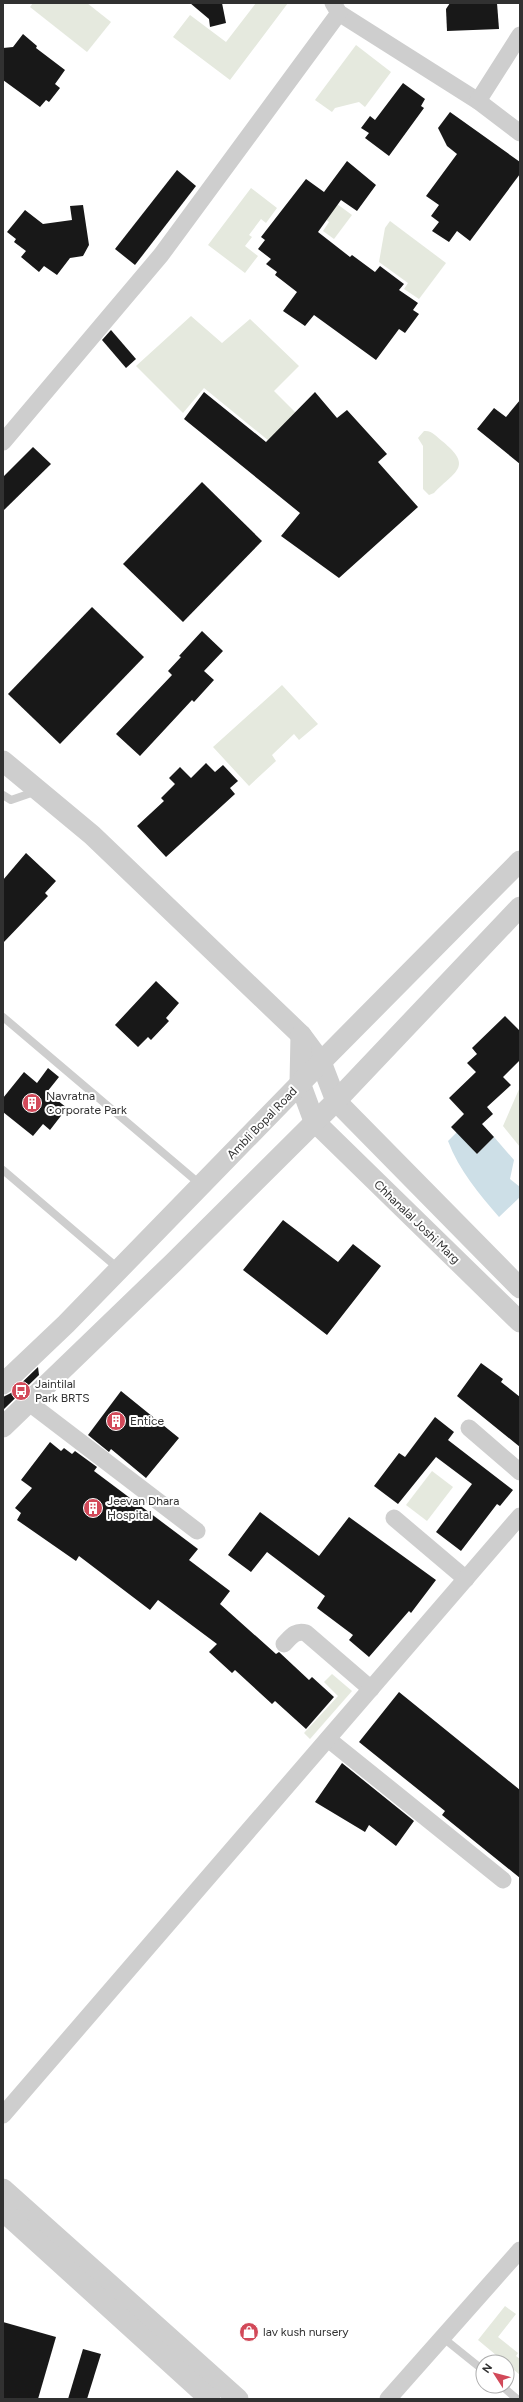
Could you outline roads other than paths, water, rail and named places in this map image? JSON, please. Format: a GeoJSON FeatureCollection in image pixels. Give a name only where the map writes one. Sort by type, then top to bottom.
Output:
{"type":"FeatureCollection","features":[{"type":"Feature","properties":{"kind":"street"},"geometry":{"type":"LineString","coordinates":[[3,442],[161,255],[336,8],[478,101],[520,132]]}},
{"type":"Feature","properties":{"kind":"street"},"geometry":{"type":"LineString","coordinates":[[478,101],[520,35]]}},
{"type":"Feature","properties":{"kind":"street"},"geometry":{"type":"LineString","coordinates":[[3,761],[40,790],[92,835],[301,1035],[320,1062],[336,1101],[520,1288]]}},
{"type":"Feature","properties":{"kind":"street","name":"Ambli Bopal Road"},"geometry":{"type":"LineString","coordinates":[[3,1384],[120,1270],[320,1062],[520,861]]}},
{"type":"Feature","properties":{"kind":"street"},"geometry":{"type":"LineString","coordinates":[[3,1427],[173,1263],[314,1121],[336,1101],[520,907]]}},
{"type":"Feature","properties":{"kind":"street"},"geometry":{"type":"LineString","coordinates":[[301,1035],[300,1083],[314,1121]]}},
{"type":"Feature","properties":{"kind":"street","name":"Chhanalal Joshi Marg"},"geometry":{"type":"LineString","coordinates":[[314,1121],[520,1322]]}},
{"type":"Feature","properties":{"kind":"street"},"geometry":{"type":"LineString","coordinates":[[28,1402],[197,1530]]}},
{"type":"Feature","properties":{"kind":"street"},"geometry":{"type":"LineString","coordinates":[[469,1428],[520,1472]]}},
{"type":"Feature","properties":{"kind":"street"},"geometry":{"type":"LineString","coordinates":[[3,2115],[520,1516]]}},
{"type":"Feature","properties":{"kind":"street"},"geometry":{"type":"LineString","coordinates":[[394,1518],[466,1579]]}},
{"type":"Feature","properties":{"kind":"street"},"geometry":{"type":"LineString","coordinates":[[284,1644],[294,1633],[300,1631],[306,1633],[371,1689]]}},
{"type":"Feature","properties":{"kind":"street"},"geometry":{"type":"LineString","coordinates":[[328,1739],[503,1880]]}},
{"type":"Feature","properties":{"kind":"street"},"geometry":{"type":"LineString","coordinates":[[3,2189],[238,2399]]}},
{"type":"Feature","properties":{"kind":"street"},"geometry":{"type":"LineString","coordinates":[[3,2211],[210,2399]]}},
{"type":"Feature","properties":{"kind":"street"},"geometry":{"type":"LineString","coordinates":[[388,2399],[520,2250]]}},
{"type":"Feature","properties":{"kind":"lane"},"geometry":{"type":"LineString","coordinates":[[3,795],[11,800],[40,790]]}},
{"type":"Feature","properties":{"kind":"lane"},"geometry":{"type":"LineString","coordinates":[[3,1018],[201,1185]]}},
{"type":"Feature","properties":{"kind":"lane"},"geometry":{"type":"LineString","coordinates":[[3,1170],[120,1270]]}},
{"type":"Feature","properties":{"kind":"lane"},"geometry":{"type":"LineString","coordinates":[[442,2337],[475,2364]]}},
{"type":"Feature","properties":{"kind":"place","name":"Navratna Corporate Park"},"geometry":{"type":"Point","coordinates":[32,1103]}},
{"type":"Feature","properties":{"kind":"place","name":"Jaintilal Park BRTS"},"geometry":{"type":"Point","coordinates":[21,1391]}},
{"type":"Feature","properties":{"kind":"place","name":"Entice"},"geometry":{"type":"Point","coordinates":[116,1421]}},
{"type":"Feature","properties":{"kind":"place","name":"Jeevan Dhara Hospital"},"geometry":{"type":"Point","coordinates":[93,1508]}},
{"type":"Feature","properties":{"kind":"place","name":"lav kush nursery"},"geometry":{"type":"Point","coordinates":[249,2332]}}]}
